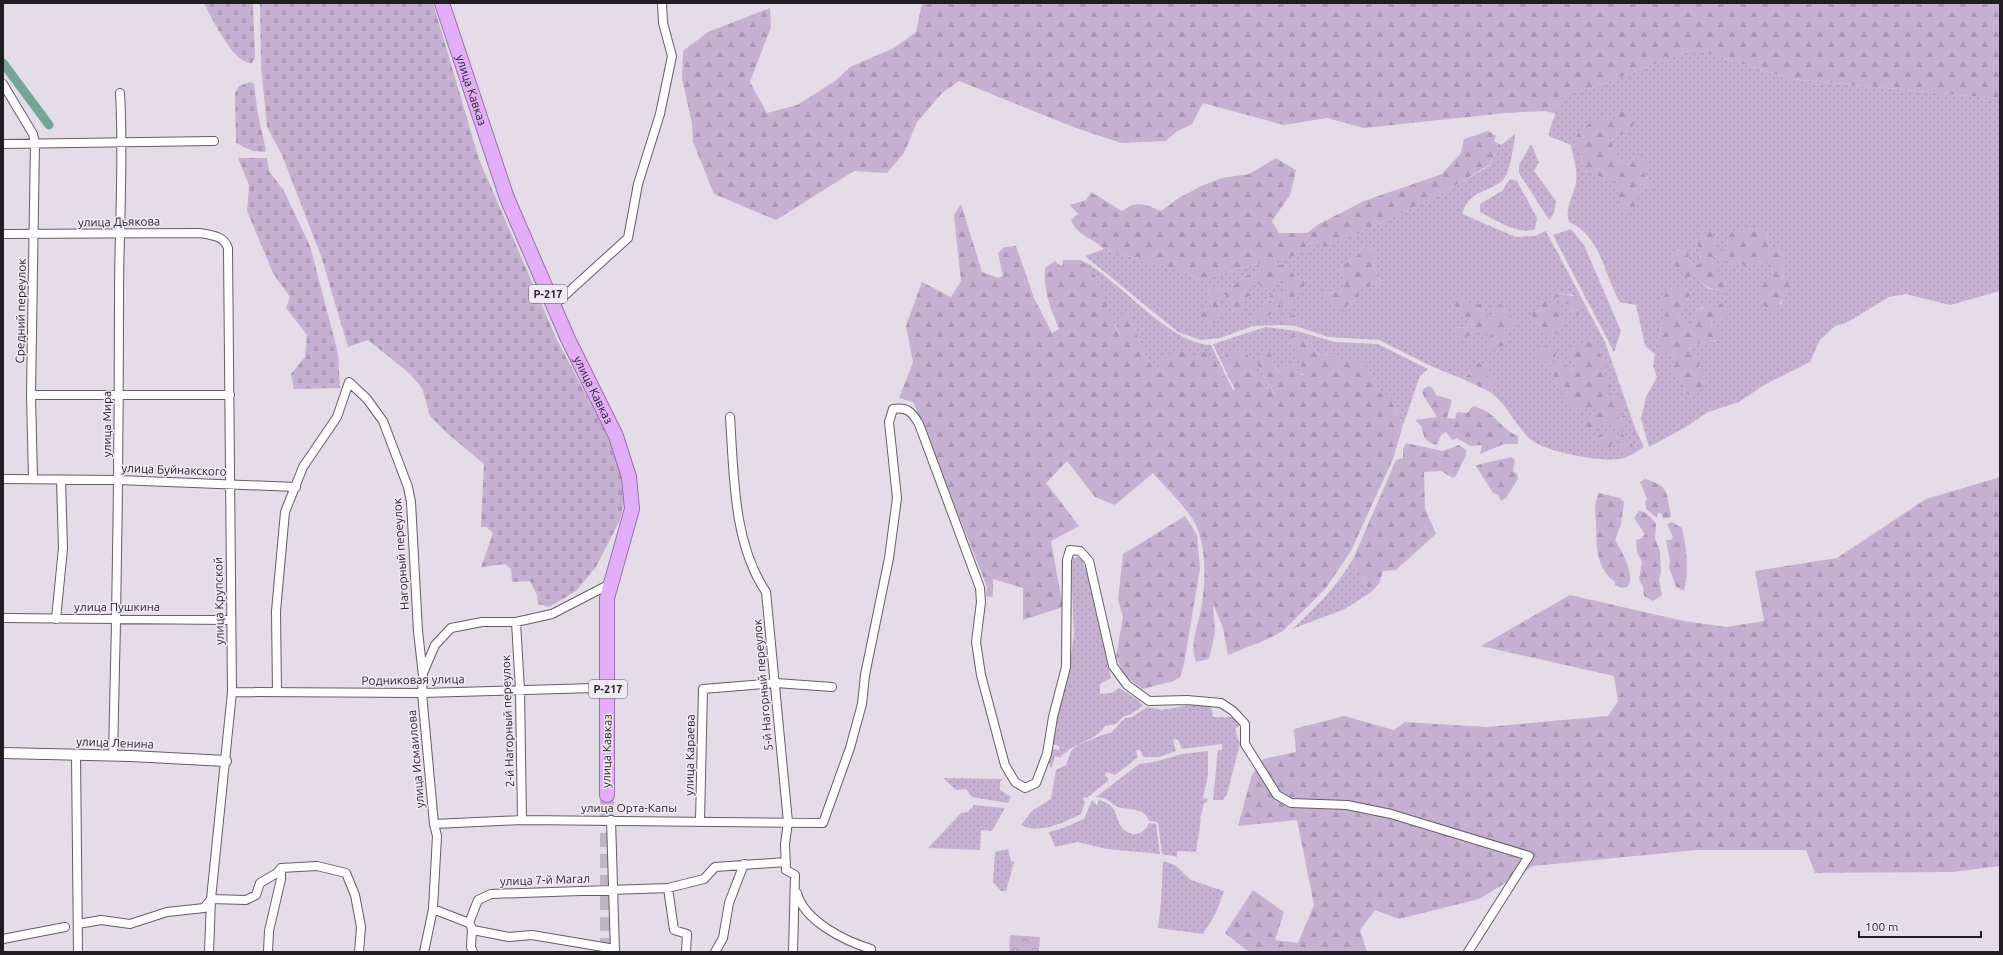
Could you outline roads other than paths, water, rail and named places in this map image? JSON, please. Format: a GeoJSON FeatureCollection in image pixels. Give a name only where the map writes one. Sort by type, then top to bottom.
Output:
{"type":"FeatureCollection","features":[{"type":"Feature","properties":{"kind":"highway","name":"улица Кавказ"},"geometry":{"type":"LineString","coordinates":[[442,3],[496,168],[553,306],[616,436],[629,477],[632,509],[607,598],[607,795]]}},
{"type":"Feature","properties":{"kind":"street"},"geometry":{"type":"LineString","coordinates":[[553,306],[628,238],[638,184],[660,114],[672,56],[663,23],[662,3]]}},
{"type":"Feature","properties":{"kind":"street"},"geometry":{"type":"LineString","coordinates":[[3,84],[33,134],[35,143]]}},
{"type":"Feature","properties":{"kind":"street","name":"улица Мира"},"geometry":{"type":"LineString","coordinates":[[113,756],[119,395],[119,234],[123,143],[120,93]]}},
{"type":"Feature","properties":{"kind":"street"},"geometry":{"type":"LineString","coordinates":[[3,144],[214,141]]}},
{"type":"Feature","properties":{"kind":"street","name":"Средний переулок"},"geometry":{"type":"LineString","coordinates":[[33,480],[31,394],[35,143]]}},
{"type":"Feature","properties":{"kind":"street","name":"улица Дьякова"},"geometry":{"type":"LineString","coordinates":[[3,234],[200,233],[222,238],[226,242],[228,248]]}},
{"type":"Feature","properties":{"kind":"street","name":"улица Крупской"},"geometry":{"type":"LineString","coordinates":[[209,952],[211,899],[232,692],[228,248]]}},
{"type":"Feature","properties":{"kind":"street","name":"Нагорный переулок"},"geometry":{"type":"LineString","coordinates":[[296,487],[303,467],[337,417],[349,382],[367,399],[383,421],[408,487],[418,631],[423,676],[422,693]]}},
{"type":"Feature","properties":{"kind":"street"},"geometry":{"type":"LineString","coordinates":[[31,394],[230,395]]}},
{"type":"Feature","properties":{"kind":"street","name":"улица Орта-Капы"},"geometry":{"type":"LineString","coordinates":[[434,824],[522,820],[823,823],[850,748],[862,704],[865,675],[889,558],[897,498],[888,422],[894,409],[902,408],[912,411],[919,424],[980,588],[981,602],[976,642],[981,675],[1005,765],[1019,786],[1025,788],[1036,783],[1047,754],[1053,717],[1066,667],[1067,560],[1070,550],[1080,552],[1088,561],[1113,666],[1127,685],[1149,701],[1187,700],[1222,703],[1233,710],[1245,724],[1245,744],[1277,795],[1290,803],[1347,805],[1391,814],[1529,856],[1468,952]]}},
{"type":"Feature","properties":{"kind":"street","name":"5-й Нагорный переулок"},"geometry":{"type":"LineString","coordinates":[[730,417],[738,519],[757,578],[766,592],[776,683],[788,822],[785,844],[786,870],[795,875],[795,885]]}},
{"type":"Feature","properties":{"kind":"street","name":"улица Буйнакского"},"geometry":{"type":"LineString","coordinates":[[3,480],[118,480],[296,487]]}},
{"type":"Feature","properties":{"kind":"street"},"geometry":{"type":"LineString","coordinates":[[56,619],[63,548],[62,480]]}},
{"type":"Feature","properties":{"kind":"street"},"geometry":{"type":"LineString","coordinates":[[277,692],[276,611],[278,581],[285,512],[296,487]]}},
{"type":"Feature","properties":{"kind":"street"},"geometry":{"type":"LineString","coordinates":[[423,676],[426,664],[436,645],[451,628],[482,622],[516,622],[552,614],[610,584]]}},
{"type":"Feature","properties":{"kind":"street","name":"улица Пушкина"},"geometry":{"type":"LineString","coordinates":[[3,618],[231,620]]}},
{"type":"Feature","properties":{"kind":"street","name":"2-й Нагорный переулок"},"geometry":{"type":"LineString","coordinates":[[516,622],[520,690],[522,820]]}},
{"type":"Feature","properties":{"kind":"street"},"geometry":{"type":"LineString","coordinates":[[776,683],[832,687]]}},
{"type":"Feature","properties":{"kind":"street","name":"улица Караева"},"geometry":{"type":"LineString","coordinates":[[700,821],[703,689],[776,683]]}},
{"type":"Feature","properties":{"kind":"street","name":"Родниковая улица"},"geometry":{"type":"LineString","coordinates":[[232,692],[422,693],[594,688]]}},
{"type":"Feature","properties":{"kind":"street","name":"улица Исмаилова"},"geometry":{"type":"LineString","coordinates":[[422,693],[434,824],[437,836],[432,909],[424,952]]}},
{"type":"Feature","properties":{"kind":"street","name":"улица Ленина"},"geometry":{"type":"LineString","coordinates":[[3,753],[226,761]]}},
{"type":"Feature","properties":{"kind":"street"},"geometry":{"type":"LineString","coordinates":[[76,755],[78,952]]}},
{"type":"Feature","properties":{"kind":"street"},"geometry":{"type":"LineString","coordinates":[[432,909],[471,926],[509,937],[532,936],[615,951],[611,820]]}},
{"type":"Feature","properties":{"kind":"street","name":"улица 7-й Магал"},"geometry":{"type":"LineString","coordinates":[[471,926],[478,900],[491,894],[668,888],[704,878],[715,867],[786,862]]}},
{"type":"Feature","properties":{"kind":"street"},"geometry":{"type":"LineString","coordinates":[[716,952],[724,938],[729,903],[744,864]]}},
{"type":"Feature","properties":{"kind":"street"},"geometry":{"type":"LineString","coordinates":[[78,924],[101,920],[130,924],[167,912],[204,908],[211,899],[246,900],[256,895],[260,883],[277,873],[281,868],[317,866],[346,873],[355,895],[361,927],[359,952]]}},
{"type":"Feature","properties":{"kind":"street"},"geometry":{"type":"LineString","coordinates":[[268,952],[269,931],[281,880],[281,868]]}},
{"type":"Feature","properties":{"kind":"street"},"geometry":{"type":"LineString","coordinates":[[793,952],[795,885]]}},
{"type":"Feature","properties":{"kind":"street"},"geometry":{"type":"LineString","coordinates":[[795,885],[799,901],[826,928],[854,944],[871,949],[871,952]]}},
{"type":"Feature","properties":{"kind":"street"},"geometry":{"type":"LineString","coordinates":[[668,888],[674,930],[687,934],[686,952]]}},
{"type":"Feature","properties":{"kind":"street"},"geometry":{"type":"LineString","coordinates":[[471,926],[471,947],[474,952]]}},
{"type":"Feature","properties":{"kind":"street"},"geometry":{"type":"LineString","coordinates":[[3,939],[65,927]]}},
{"type":"Feature","properties":{"kind":"waterway"},"geometry":{"type":"LineString","coordinates":[[3,63],[49,125]]}},
{"type":"Feature","properties":{"kind":"tunnel"},"geometry":{"type":"LineString","coordinates":[[607,795],[607,952]]}}]}
